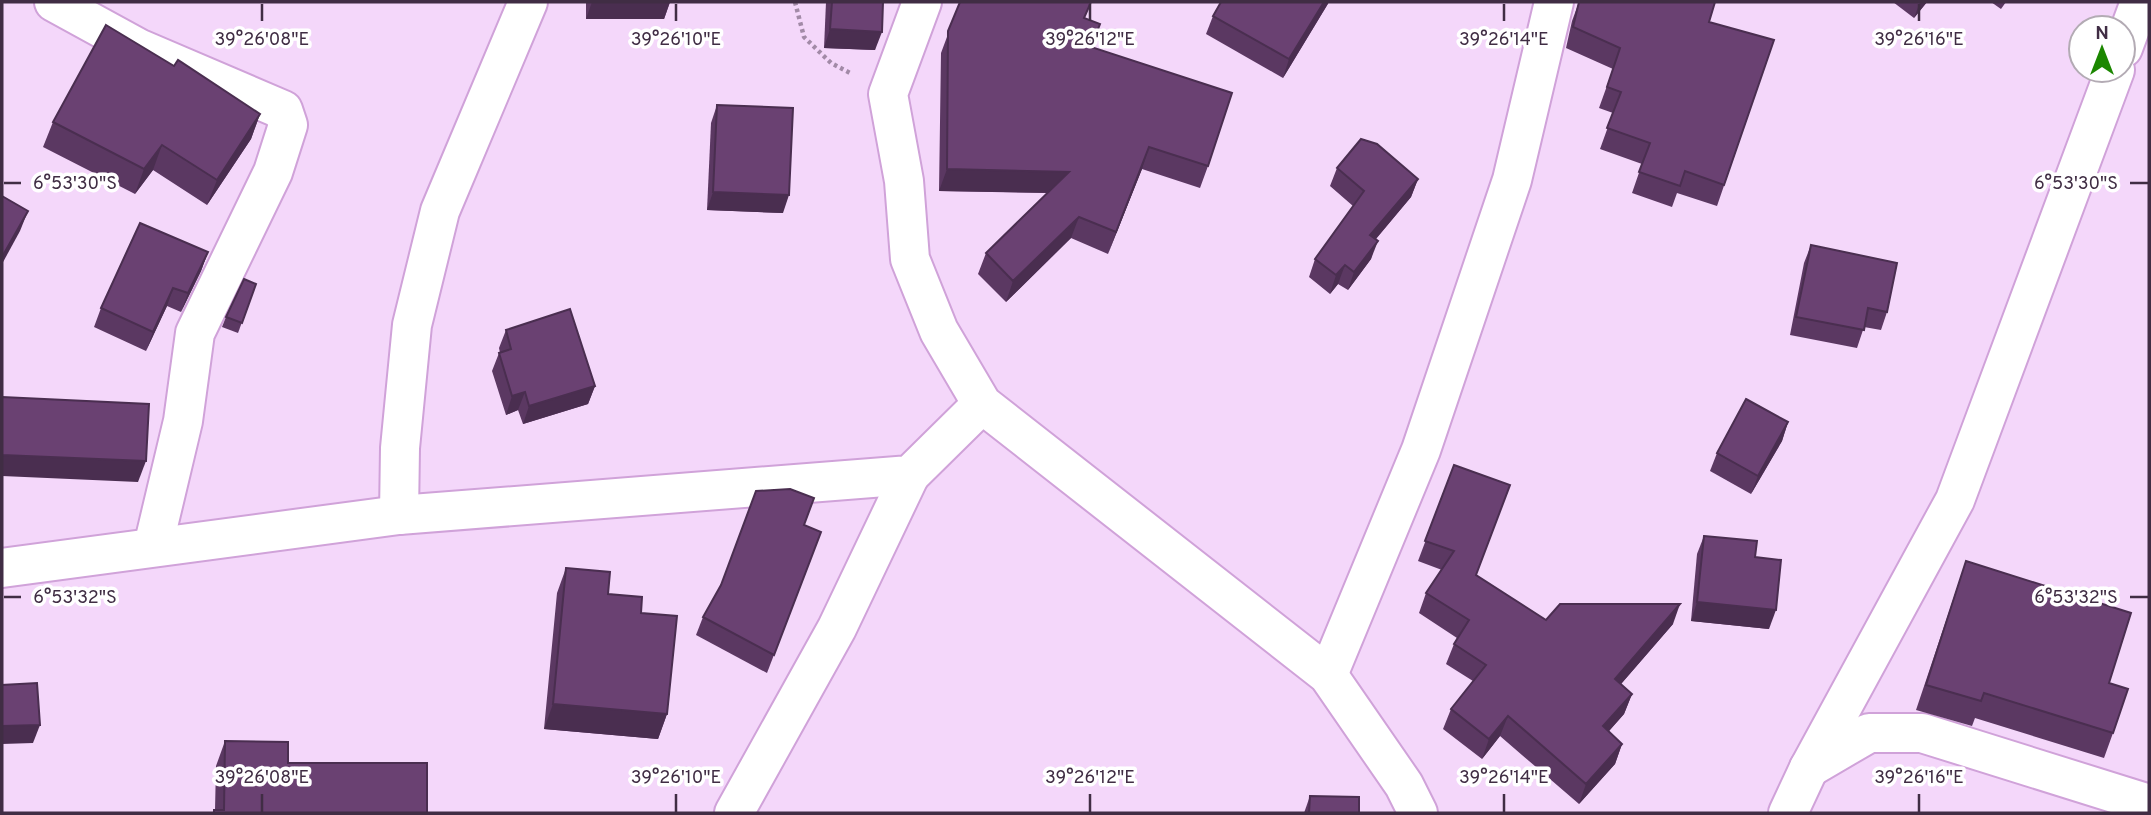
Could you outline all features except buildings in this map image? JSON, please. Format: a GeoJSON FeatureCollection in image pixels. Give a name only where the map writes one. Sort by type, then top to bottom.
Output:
{"type":"FeatureCollection","features":[{"type":"Feature","properties":{"kind":"street"},"geometry":{"type":"LineString","coordinates":[[54,2],[138,48],[283,110],[288,125],[273,172],[195,333],[183,421],[153,547]]}},
{"type":"Feature","properties":{"kind":"street"},"geometry":{"type":"LineString","coordinates":[[399,515],[400,448],[412,325],[440,211],[528,2]]}},
{"type":"Feature","properties":{"kind":"street"},"geometry":{"type":"LineString","coordinates":[[922,2],[888,94],[904,181],[910,259],[939,331],[982,404],[1328,675],[1404,785],[1418,813]]}},
{"type":"Feature","properties":{"kind":"street"},"geometry":{"type":"LineString","coordinates":[[1328,675],[1421,450],[1512,180],[1554,2]]}},
{"type":"Feature","properties":{"kind":"street"},"geometry":{"type":"LineString","coordinates":[[1788,813],[1809,768],[1955,500],[2110,84]]}},
{"type":"Feature","properties":{"kind":"street"},"geometry":{"type":"LineString","coordinates":[[734,813],[837,628],[910,475],[982,404]]}},
{"type":"Feature","properties":{"kind":"street"},"geometry":{"type":"LineString","coordinates":[[2,568],[399,515],[910,475]]}},
{"type":"Feature","properties":{"kind":"street"},"geometry":{"type":"LineString","coordinates":[[1809,768],[1869,733],[1922,733],[2149,804]]}},
{"type":"Feature","properties":{"kind":"path"},"geometry":{"type":"LineString","coordinates":[[795,2],[804,37],[831,63],[888,94]]}}]}
